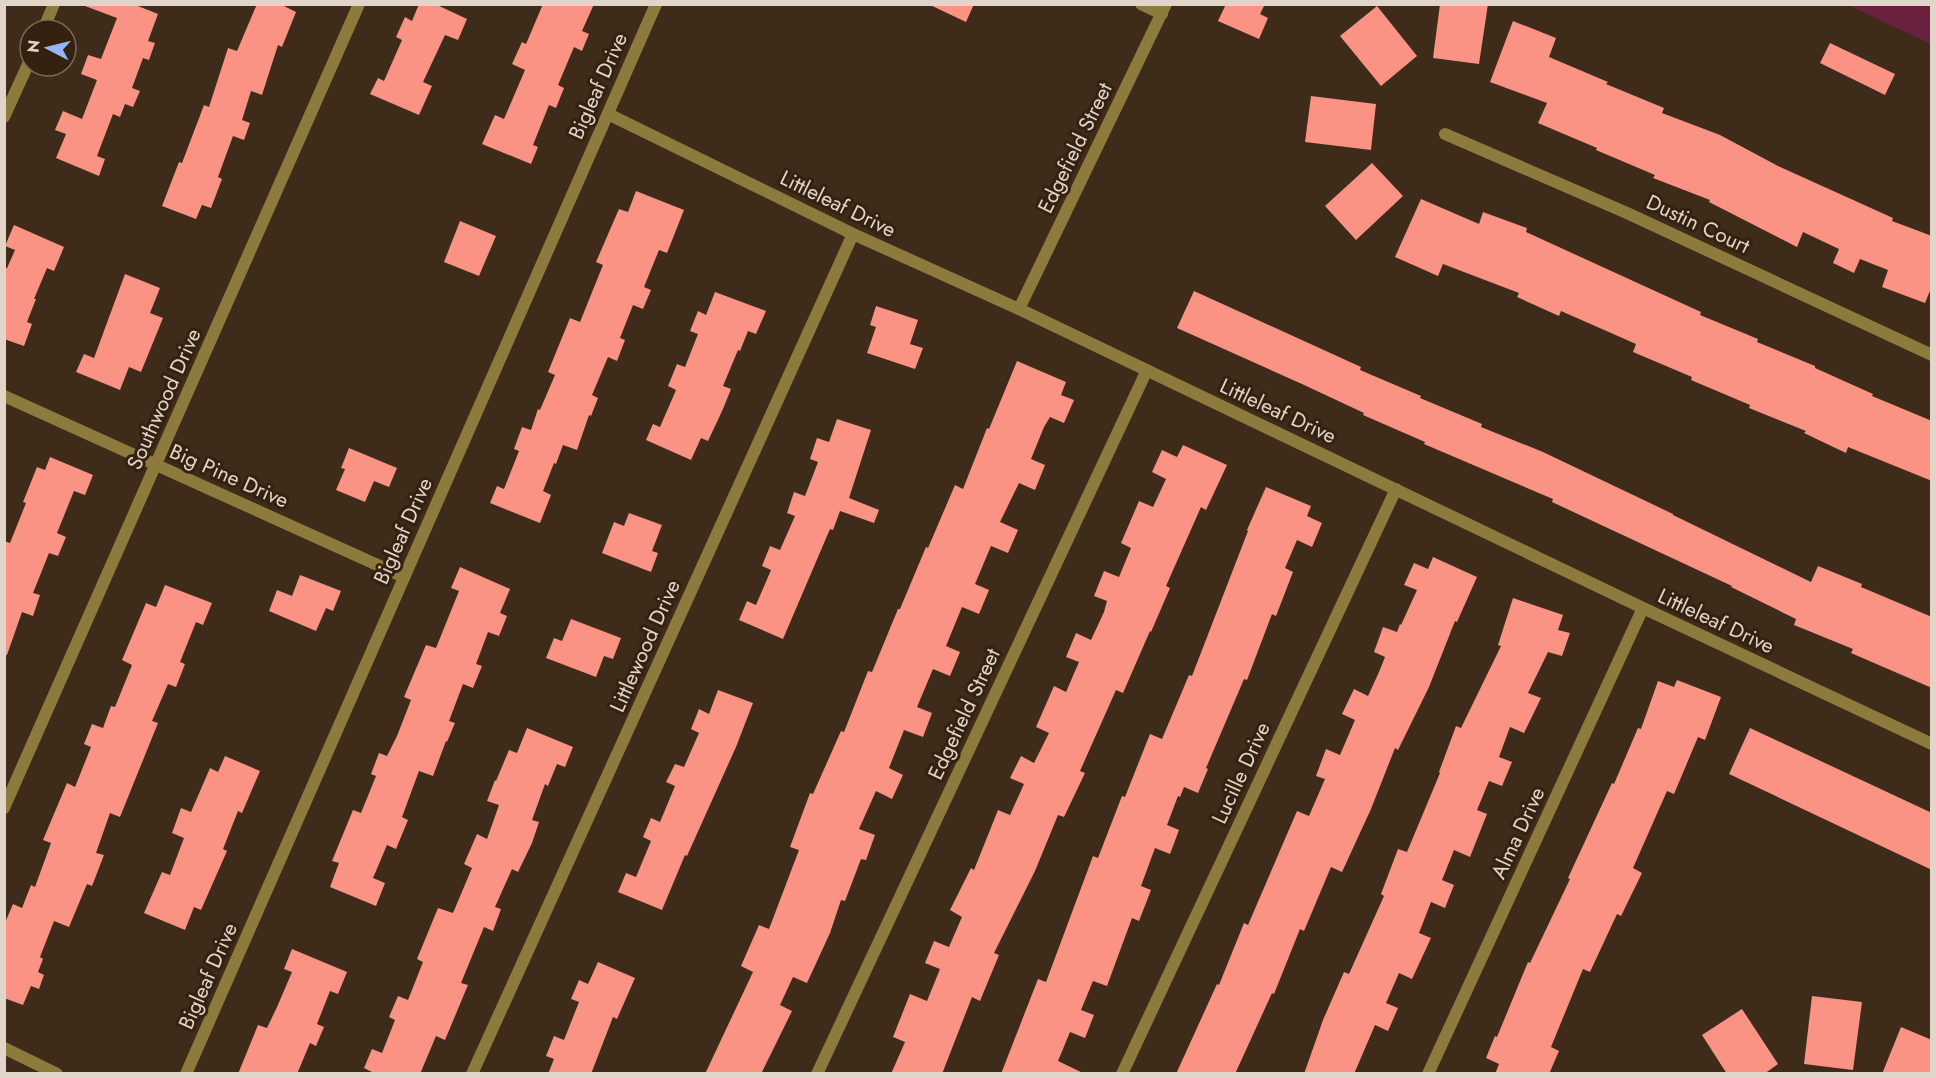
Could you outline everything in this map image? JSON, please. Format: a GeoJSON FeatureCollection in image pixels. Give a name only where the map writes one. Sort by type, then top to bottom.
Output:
{"type":"FeatureCollection","features":[{"type":"Feature","properties":{"kind":"street"},"geometry":{"type":"LineString","coordinates":[[48,18],[54,4]]}},
{"type":"Feature","properties":{"kind":"street","name":"Southwood Drive"},"geometry":{"type":"LineString","coordinates":[[4,808],[359,4]]}},
{"type":"Feature","properties":{"kind":"street","name":"Bigleaf Drive"},"geometry":{"type":"LineString","coordinates":[[186,1074],[656,4]]}},
{"type":"Feature","properties":{"kind":"street"},"geometry":{"type":"LineString","coordinates":[[1141,4],[1164,9]]}},
{"type":"Feature","properties":{"kind":"street","name":"Edgefield Street"},"geometry":{"type":"LineString","coordinates":[[1019,309],[1164,9]]}},
{"type":"Feature","properties":{"kind":"street"},"geometry":{"type":"LineString","coordinates":[[4,117],[22,78]]}},
{"type":"Feature","properties":{"kind":"street","name":"Littleleaf Drive"},"geometry":{"type":"LineString","coordinates":[[608,114],[853,234],[1019,309],[1932,744]]}},
{"type":"Feature","properties":{"kind":"street","name":"Dustin Court"},"geometry":{"type":"LineString","coordinates":[[1445,134],[1627,213],[1932,355]]}},
{"type":"Feature","properties":{"kind":"street","name":"Littlewood Drive"},"geometry":{"type":"LineString","coordinates":[[472,1074],[853,234]]}},
{"type":"Feature","properties":{"kind":"street","name":"Edgefield Street"},"geometry":{"type":"LineString","coordinates":[[817,1074],[1147,370]]}},
{"type":"Feature","properties":{"kind":"street","name":"Big Pine Drive"},"geometry":{"type":"LineString","coordinates":[[4,396],[404,577]]}},
{"type":"Feature","properties":{"kind":"street","name":"Lucille Drive"},"geometry":{"type":"LineString","coordinates":[[1122,1074],[1396,489]]}},
{"type":"Feature","properties":{"kind":"street","name":"Alma Drive"},"geometry":{"type":"LineString","coordinates":[[1428,1074],[1643,608]]}},
{"type":"Feature","properties":{"kind":"street"},"geometry":{"type":"LineString","coordinates":[[4,1048],[57,1074]]}},
{"type":"Feature","properties":{"kind":"shaded area"},"geometry":{"type":"Polygon","coordinates":[[[1848,5],[1931,5],[1931,44],[1848,5]]]}},
{"type":"Feature","properties":{"kind":"building"},"geometry":{"type":"Polygon","coordinates":[[[85,4],[133,4],[158,14],[148,41],[155,43],[149,60],[143,58],[132,88],[140,91],[133,107],[125,104],[120,117],[113,114],[97,156],[105,159],[99,176],[56,158],[66,134],[55,130],[63,111],[82,119],[97,80],[81,74],[88,55],[101,59],[117,18],[85,6],[85,4]]]}},
{"type":"Feature","properties":{"kind":"building"},"geometry":{"type":"Polygon","coordinates":[[[257,4],[280,4],[296,12],[282,47],[278,45],[262,95],[251,91],[242,120],[250,123],[244,140],[233,136],[218,177],[222,179],[211,208],[202,205],[196,219],[162,206],[179,162],[182,163],[204,105],[209,107],[228,48],[237,51],[257,4]]]}},
{"type":"Feature","properties":{"kind":"building"},"geometry":{"type":"Polygon","coordinates":[[[419,4],[435,4],[467,19],[458,40],[445,35],[423,82],[432,86],[419,115],[370,94],[378,78],[384,81],[402,40],[396,37],[405,17],[412,21],[419,4]]]}},
{"type":"Feature","properties":{"kind":"building"},"geometry":{"type":"Polygon","coordinates":[[[543,4],[594,4],[582,31],[589,34],[582,51],[574,47],[558,85],[564,88],[556,108],[549,105],[533,145],[538,147],[531,164],[482,144],[495,115],[504,119],[525,70],[512,64],[522,42],[526,44],[543,4]]]}},
{"type":"Feature","properties":{"kind":"building"},"geometry":{"type":"Polygon","coordinates":[[[928,4],[974,4],[966,22],[928,4]]]}},
{"type":"Feature","properties":{"kind":"building"},"geometry":{"type":"Polygon","coordinates":[[[1226,4],[1265,4],[1260,14],[1268,18],[1259,39],[1218,21],[1226,4]]]}},
{"type":"Feature","properties":{"kind":"building"},"geometry":{"type":"Polygon","coordinates":[[[1440,4],[1488,4],[1479,64],[1433,58],[1440,4]]]}},
{"type":"Feature","properties":{"kind":"building"},"geometry":{"type":"Polygon","coordinates":[[[1377,6],[1417,56],[1381,86],[1340,36],[1377,6]]]}},
{"type":"Feature","properties":{"kind":"building"},"geometry":{"type":"Polygon","coordinates":[[[1513,21],[1556,38],[1549,57],[1664,108],[1662,113],[1720,135],[1778,166],[1893,218],[1892,221],[1932,236],[1932,286],[1925,303],[1882,287],[1888,270],[1860,259],[1854,273],[1833,263],[1839,249],[1803,232],[1797,247],[1709,202],[1710,200],[1653,178],[1655,175],[1538,123],[1547,103],[1490,82],[1513,21]]]}},
{"type":"Feature","properties":{"kind":"building"},"geometry":{"type":"Polygon","coordinates":[[[1830,43],[1895,74],[1885,95],[1820,63],[1830,43]]]}},
{"type":"Feature","properties":{"kind":"building"},"geometry":{"type":"Polygon","coordinates":[[[1311,96],[1376,104],[1371,150],[1305,142],[1311,96]]]}},
{"type":"Feature","properties":{"kind":"building"},"geometry":{"type":"Polygon","coordinates":[[[1372,163],[1403,196],[1356,240],[1325,206],[1372,163]]]}},
{"type":"Feature","properties":{"kind":"building"},"geometry":{"type":"Polygon","coordinates":[[[636,191],[684,210],[667,253],[659,250],[644,287],[651,290],[643,309],[633,305],[620,338],[625,340],[617,361],[608,357],[592,395],[598,398],[591,416],[589,415],[577,450],[563,445],[556,464],[554,463],[543,491],[551,495],[540,523],[490,503],[497,486],[504,489],[519,451],[514,449],[522,427],[531,430],[538,409],[540,410],[555,375],[548,372],[570,318],[580,322],[603,265],[596,262],[619,209],[628,212],[636,191]]]}},
{"type":"Feature","properties":{"kind":"building"},"geometry":{"type":"Polygon","coordinates":[[[1421,199],[1479,224],[1483,212],[1527,228],[1526,232],[1701,312],[1700,315],[1758,339],[1757,342],[1815,366],[1815,368],[1873,394],[1872,396],[1932,421],[1932,481],[1848,447],[1846,453],[1804,433],[1806,431],[1749,408],[1750,405],[1691,380],[1692,377],[1633,352],[1636,344],[1561,311],[1559,316],[1517,297],[1519,293],[1443,264],[1438,276],[1395,257],[1421,199]]]}},
{"type":"Feature","properties":{"kind":"building"},"geometry":{"type":"Polygon","coordinates":[[[460,221],[496,236],[479,276],[444,262],[460,221]]]}},
{"type":"Feature","properties":{"kind":"building"},"geometry":{"type":"Polygon","coordinates":[[[14,225],[64,247],[54,271],[47,268],[34,299],[36,299],[27,322],[32,324],[24,346],[4,339],[4,268],[7,268],[15,250],[5,246],[14,225]]]}},
{"type":"Feature","properties":{"kind":"building"},"geometry":{"type":"Polygon","coordinates":[[[125,274],[160,288],[150,313],[163,318],[141,372],[129,367],[120,390],[76,372],[84,354],[94,358],[125,274]]]}},
{"type":"Feature","properties":{"kind":"building"},"geometry":{"type":"Polygon","coordinates":[[[1194,291],[1361,367],[1360,370],[1421,396],[1420,398],[1482,424],[1481,427],[1543,452],[1811,582],[1818,566],[1932,617],[1932,688],[1851,653],[1853,649],[1794,625],[1796,619],[1732,586],[1552,502],[1553,499],[1424,444],[1425,442],[1363,415],[1364,413],[1177,328],[1194,291]]]}},
{"type":"Feature","properties":{"kind":"building"},"geometry":{"type":"Polygon","coordinates":[[[715,292],[766,311],[756,334],[748,331],[740,351],[738,350],[723,386],[731,389],[723,409],[708,441],[701,438],[691,460],[646,440],[653,424],[660,427],[676,390],[668,386],[677,364],[685,367],[698,334],[690,331],[698,311],[706,315],[715,292]]]}},
{"type":"Feature","properties":{"kind":"building"},"geometry":{"type":"Polygon","coordinates":[[[876,306],[918,320],[910,344],[923,348],[915,369],[867,353],[876,327],[870,325],[876,306]]]}},
{"type":"Feature","properties":{"kind":"building"},"geometry":{"type":"Polygon","coordinates":[[[1017,361],[1066,382],[1061,395],[1074,400],[1064,423],[1050,417],[1044,427],[1031,459],[1045,465],[1035,490],[1019,483],[1000,522],[1018,530],[1008,553],[991,546],[975,584],[989,590],[979,614],[962,607],[946,646],[960,652],[950,676],[933,669],[917,707],[932,713],[923,737],[904,730],[889,768],[903,775],[892,799],[876,791],[859,829],[875,835],[866,860],[861,859],[845,901],[841,900],[830,933],[807,983],[793,977],[780,1005],[792,1011],[761,1074],[705,1074],[753,972],[741,966],[759,925],[769,929],[799,850],[790,847],[810,793],[813,794],[841,731],[844,732],[868,671],[872,672],[955,485],[963,489],[1017,361]]]}},
{"type":"Feature","properties":{"kind":"building"},"geometry":{"type":"Polygon","coordinates":[[[837,419],[871,430],[849,498],[879,510],[874,523],[840,511],[833,530],[830,529],[783,639],[739,620],[747,601],[756,605],[771,570],[762,566],[770,546],[780,550],[795,516],[787,513],[794,492],[805,496],[818,462],[810,459],[817,438],[829,442],[837,419]]]}},
{"type":"Feature","properties":{"kind":"building"},"geometry":{"type":"Polygon","coordinates":[[[1183,445],[1227,465],[1206,510],[1201,507],[1166,586],[1170,588],[1123,693],[1116,690],[1080,771],[1085,773],[1064,817],[1058,815],[1035,871],[994,953],[999,955],[980,1001],[972,997],[942,1074],[891,1074],[905,1042],[893,1037],[910,994],[927,1001],[940,969],[925,963],[934,941],[949,947],[962,917],[950,910],[971,868],[974,870],[998,810],[1010,815],[1024,784],[1010,778],[1021,756],[1034,763],[1049,733],[1036,727],[1054,686],[1066,692],[1079,662],[1066,657],[1076,633],[1091,640],[1104,612],[1107,601],[1094,596],[1104,571],[1119,577],[1131,548],[1121,543],[1139,501],[1153,507],[1166,479],[1152,472],[1162,450],[1177,457],[1183,445]]]}},
{"type":"Feature","properties":{"kind":"building"},"geometry":{"type":"Polygon","coordinates":[[[349,448],[397,468],[389,487],[374,481],[365,502],[336,490],[345,469],[341,468],[349,448]]]}},
{"type":"Feature","properties":{"kind":"building"},"geometry":{"type":"Polygon","coordinates":[[[50,457],[93,475],[85,495],[74,491],[57,533],[66,537],[58,556],[49,553],[33,593],[40,595],[33,616],[22,612],[7,655],[4,655],[4,541],[10,543],[37,467],[45,470],[50,457]]]}},
{"type":"Feature","properties":{"kind":"building"},"geometry":{"type":"Polygon","coordinates":[[[1266,487],[1311,506],[1307,516],[1322,523],[1312,547],[1297,540],[1285,568],[1293,572],[1276,616],[1272,614],[1247,680],[1244,679],[1206,768],[1208,769],[1198,793],[1184,787],[1180,797],[1178,796],[1167,825],[1179,830],[1170,854],[1155,848],[1141,886],[1151,890],[1139,921],[1132,918],[1107,986],[1093,981],[1081,1010],[1094,1015],[1085,1038],[1070,1032],[1058,1061],[1085,1074],[1001,1074],[1038,979],[1046,982],[1093,856],[1098,858],[1122,796],[1125,797],[1150,734],[1162,739],[1189,675],[1192,676],[1247,530],[1266,487]]]}},
{"type":"Feature","properties":{"kind":"building"},"geometry":{"type":"Polygon","coordinates":[[[629,513],[662,525],[652,551],[658,553],[651,572],[602,553],[614,522],[624,526],[629,513]]]}},
{"type":"Feature","properties":{"kind":"building"},"geometry":{"type":"Polygon","coordinates":[[[1433,557],[1477,577],[1457,622],[1455,621],[1429,687],[1398,750],[1395,748],[1371,809],[1342,872],[1331,867],[1304,931],[1300,929],[1274,994],[1272,993],[1235,1074],[1176,1074],[1217,984],[1219,985],[1244,923],[1248,925],[1297,811],[1309,816],[1325,779],[1316,776],[1326,749],[1340,755],[1355,720],[1342,714],[1354,689],[1368,696],[1385,657],[1374,652],[1383,627],[1397,632],[1417,590],[1404,585],[1414,563],[1428,569],[1433,557]]]}},
{"type":"Feature","properties":{"kind":"building"},"geometry":{"type":"Polygon","coordinates":[[[460,567],[510,589],[500,613],[507,616],[499,636],[488,632],[476,664],[482,666],[473,688],[463,684],[449,721],[455,723],[433,776],[419,771],[402,817],[408,820],[396,849],[387,845],[373,878],[385,883],[376,906],[330,887],[339,863],[332,861],[353,810],[361,813],[376,776],[371,774],[379,753],[387,756],[397,736],[411,700],[404,697],[426,645],[436,648],[459,591],[451,588],[460,567]]]}},
{"type":"Feature","properties":{"kind":"building"},"geometry":{"type":"Polygon","coordinates":[[[300,575],[341,591],[333,611],[326,608],[316,631],[269,611],[277,590],[292,596],[300,575]]]}},
{"type":"Feature","properties":{"kind":"building"},"geometry":{"type":"Polygon","coordinates":[[[165,585],[212,603],[203,625],[196,622],[180,662],[185,664],[176,687],[168,684],[152,721],[158,723],[120,817],[110,813],[96,853],[104,855],[92,886],[87,884],[69,927],[54,921],[40,957],[43,959],[38,972],[44,975],[39,989],[31,986],[23,1005],[4,998],[4,925],[13,904],[22,908],[31,885],[35,887],[51,843],[43,840],[67,783],[75,787],[91,747],[84,744],[92,724],[103,728],[111,706],[115,707],[132,665],[122,660],[146,603],[156,607],[165,585]]]}},
{"type":"Feature","properties":{"kind":"building"},"geometry":{"type":"Polygon","coordinates":[[[1513,598],[1563,615],[1558,630],[1570,633],[1562,656],[1548,652],[1528,693],[1541,698],[1524,733],[1510,727],[1499,757],[1512,762],[1502,786],[1489,781],[1477,810],[1487,814],[1470,857],[1454,850],[1442,880],[1454,885],[1445,908],[1431,902],[1419,933],[1431,938],[1412,979],[1399,973],[1386,1003],[1398,1008],[1388,1031],[1375,1025],[1354,1074],[1304,1074],[1323,1020],[1344,972],[1349,974],[1384,896],[1381,894],[1398,849],[1407,852],[1440,773],[1456,726],[1461,728],[1501,646],[1498,645],[1513,598]]]}},
{"type":"Feature","properties":{"kind":"building"},"geometry":{"type":"Polygon","coordinates":[[[571,619],[621,638],[613,659],[604,656],[596,677],[546,658],[554,638],[562,641],[571,619]]]}},
{"type":"Feature","properties":{"kind":"building"},"geometry":{"type":"Polygon","coordinates":[[[1677,680],[1721,697],[1705,740],[1698,737],[1674,794],[1667,791],[1633,868],[1642,873],[1621,916],[1617,914],[1590,972],[1583,969],[1551,1047],[1559,1051],[1549,1074],[1495,1074],[1499,1064],[1486,1058],[1528,962],[1530,963],[1570,879],[1568,878],[1612,783],[1614,784],[1638,728],[1641,729],[1658,681],[1674,687],[1677,680]]]}},
{"type":"Feature","properties":{"kind":"building"},"geometry":{"type":"Polygon","coordinates":[[[718,690],[753,703],[736,747],[662,910],[618,892],[626,873],[636,877],[651,841],[643,837],[651,818],[660,822],[675,786],[666,782],[675,764],[684,767],[699,733],[691,729],[699,709],[709,714],[718,690]]]}},
{"type":"Feature","properties":{"kind":"building"},"geometry":{"type":"Polygon","coordinates":[[[527,728],[573,747],[565,767],[557,764],[548,786],[545,784],[532,820],[539,822],[532,843],[518,872],[512,869],[495,907],[501,909],[493,931],[484,927],[461,983],[468,985],[445,1040],[436,1036],[420,1074],[376,1074],[364,1068],[372,1049],[382,1053],[395,1020],[389,1017],[398,996],[408,1000],[423,962],[417,959],[438,908],[453,913],[472,868],[464,864],[477,834],[487,839],[499,805],[487,801],[495,780],[509,750],[517,753],[527,728]]]}},
{"type":"Feature","properties":{"kind":"building"},"geometry":{"type":"Polygon","coordinates":[[[1750,728],[1932,813],[1932,870],[1729,774],[1750,728]]]}},
{"type":"Feature","properties":{"kind":"building"},"geometry":{"type":"Polygon","coordinates":[[[225,756],[260,771],[242,813],[238,811],[223,849],[227,851],[201,910],[194,907],[185,930],[144,913],[162,872],[170,875],[184,838],[172,833],[181,808],[191,812],[210,768],[218,772],[225,756]]]}},
{"type":"Feature","properties":{"kind":"building"},"geometry":{"type":"Polygon","coordinates":[[[292,949],[347,972],[338,994],[330,991],[317,1024],[324,1027],[316,1046],[310,1043],[297,1074],[238,1074],[258,1025],[267,1028],[277,1007],[292,972],[284,969],[292,949]]]}},
{"type":"Feature","properties":{"kind":"building"},"geometry":{"type":"Polygon","coordinates":[[[598,962],[635,978],[617,1019],[613,1017],[591,1074],[548,1074],[554,1059],[546,1056],[554,1036],[564,1040],[579,1002],[571,999],[579,980],[588,984],[598,962]]]}},
{"type":"Feature","properties":{"kind":"building"},"geometry":{"type":"Polygon","coordinates":[[[1812,996],[1862,1002],[1853,1070],[1804,1064],[1812,996]]]}},
{"type":"Feature","properties":{"kind":"building"},"geometry":{"type":"Polygon","coordinates":[[[1742,1009],[1778,1064],[1764,1074],[1727,1074],[1702,1035],[1742,1009]]]}},
{"type":"Feature","properties":{"kind":"building"},"geometry":{"type":"Polygon","coordinates":[[[1901,1027],[1932,1040],[1932,1074],[1882,1074],[1901,1027]]]}}]}
